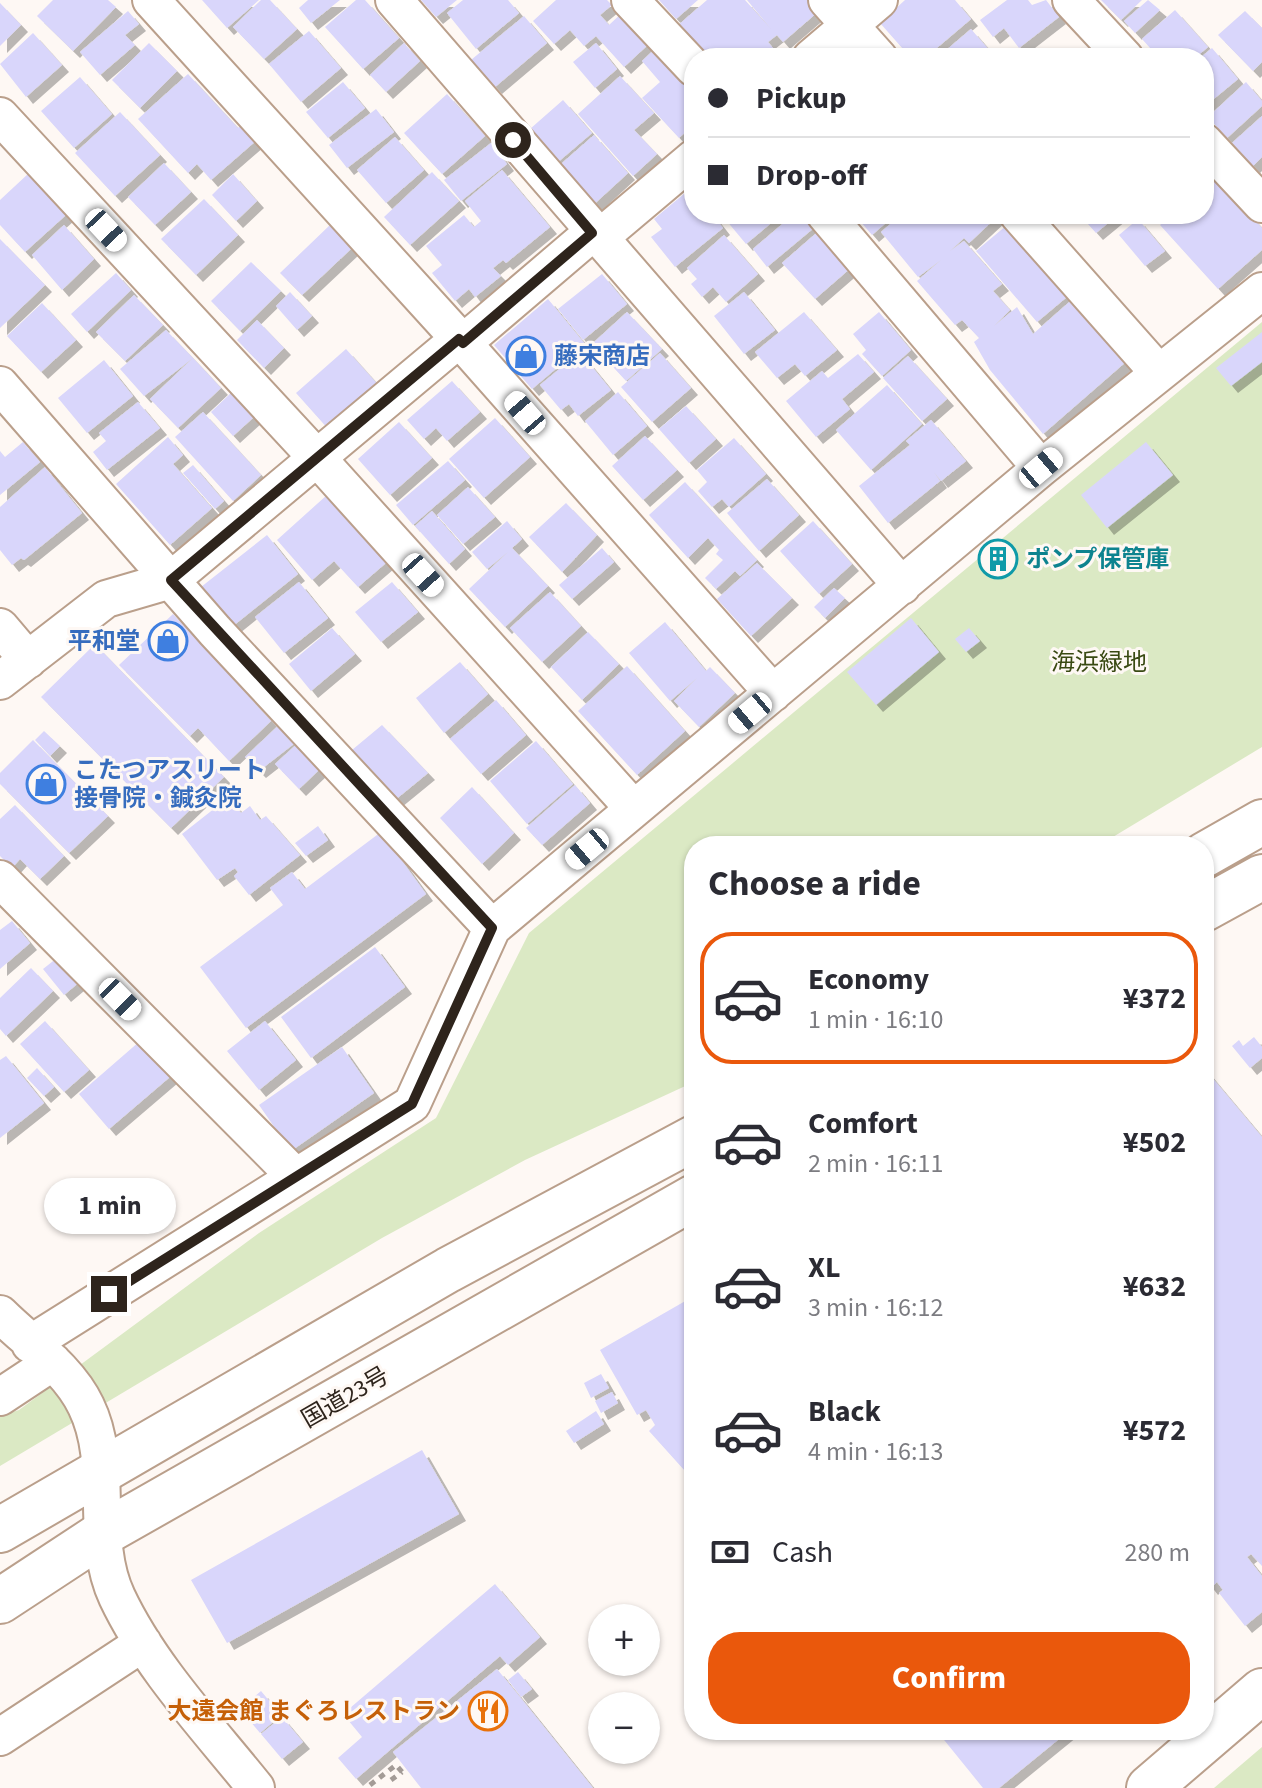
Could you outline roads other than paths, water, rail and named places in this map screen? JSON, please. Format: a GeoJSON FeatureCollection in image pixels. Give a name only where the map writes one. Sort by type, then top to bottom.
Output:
{"type":"FeatureCollection","features":[{"type":"Feature","properties":{"kind":"main road"},"geometry":{"type":"LineString","coordinates":[[1214,849],[1262,822]]}},
{"type":"Feature","properties":{"kind":"main road"},"geometry":{"type":"LineString","coordinates":[[1214,903],[1262,877]]}},
{"type":"Feature","properties":{"kind":"main road"},"geometry":{"type":"LineString","coordinates":[[0,1530],[448,1270],[684,1143]]}},
{"type":"Feature","properties":{"kind":"main road","name":"国道23号"},"geometry":{"type":"LineString","coordinates":[[0,1601],[102,1534],[684,1203]]}},
{"type":"Feature","properties":{"kind":"main road"},"geometry":{"type":"LineString","coordinates":[[1214,1732],[1262,1691]]}},
{"type":"Feature","properties":{"kind":"main road"},"geometry":{"type":"LineString","coordinates":[[1149,1788],[1205,1740]]}},
{"type":"Feature","properties":{"kind":"street"},"geometry":{"type":"LineString","coordinates":[[151,0],[461,341],[773,693]]}},
{"type":"Feature","properties":{"kind":"street"},"geometry":{"type":"LineString","coordinates":[[394,0],[595,236],[902,586]]}},
{"type":"Feature","properties":{"kind":"street"},"geometry":{"type":"LineString","coordinates":[[630,0],[684,57]]}},
{"type":"Feature","properties":{"kind":"street"},"geometry":{"type":"LineString","coordinates":[[817,48],[838,12],[879,0]]}},
{"type":"Feature","properties":{"kind":"street"},"geometry":{"type":"LineString","coordinates":[[1071,0],[1116,48]]}},
{"type":"Feature","properties":{"kind":"street"},"geometry":{"type":"LineString","coordinates":[[838,12],[870,48]]}},
{"type":"Feature","properties":{"kind":"street"},"geometry":{"type":"LineString","coordinates":[[0,116],[318,459],[634,809]]}},
{"type":"Feature","properties":{"kind":"street"},"geometry":{"type":"LineString","coordinates":[[1214,153],[1262,204]]}},
{"type":"Feature","properties":{"kind":"street"},"geometry":{"type":"LineString","coordinates":[[0,627],[14,670],[106,599],[171,580],[461,341],[684,166]]}},
{"type":"Feature","properties":{"kind":"street"},"geometry":{"type":"LineString","coordinates":[[834,224],[1041,468]]}},
{"type":"Feature","properties":{"kind":"street"},"geometry":{"type":"LineString","coordinates":[[1027,224],[1158,372]]}},
{"type":"Feature","properties":{"kind":"street"},"geometry":{"type":"LineString","coordinates":[[0,1397],[42,1353],[294,1175],[412,1104],[492,928],[1041,468],[1262,291]]}},
{"type":"Feature","properties":{"kind":"street"},"geometry":{"type":"LineString","coordinates":[[0,385],[171,580],[492,928]]}},
{"type":"Feature","properties":{"kind":"street"},"geometry":{"type":"LineString","coordinates":[[0,879],[294,1175]]}},
{"type":"Feature","properties":{"kind":"street"},"geometry":{"type":"LineString","coordinates":[[0,1314],[42,1353],[87,1408],[100,1472],[102,1534],[116,1596],[143,1643],[256,1788]]}},
{"type":"Feature","properties":{"kind":"street"},"geometry":{"type":"LineString","coordinates":[[0,1737],[143,1643]]}},
{"type":"Feature","properties":{"kind":"place","name":"藤宋商店"},"geometry":{"type":"Point","coordinates":[526,356]}},
{"type":"Feature","properties":{"kind":"place","name":"ポンプ保管庫"},"geometry":{"type":"Point","coordinates":[998,559]}},
{"type":"Feature","properties":{"kind":"place","name":"平和堂"},"geometry":{"type":"Point","coordinates":[168,641]}},
{"type":"Feature","properties":{"kind":"place","name":"こたつアスリート 接骨院・鍼灸院"},"geometry":{"type":"Point","coordinates":[46,784]}},
{"type":"Feature","properties":{"kind":"place","name":"大遠会館 まぐろレストラン"},"geometry":{"type":"Point","coordinates":[488,1711]}},
{"type":"Feature","properties":{"kind":"park label","name":"海浜緑地"},"geometry":{"type":"Point","coordinates":[1099,662]}}]}
